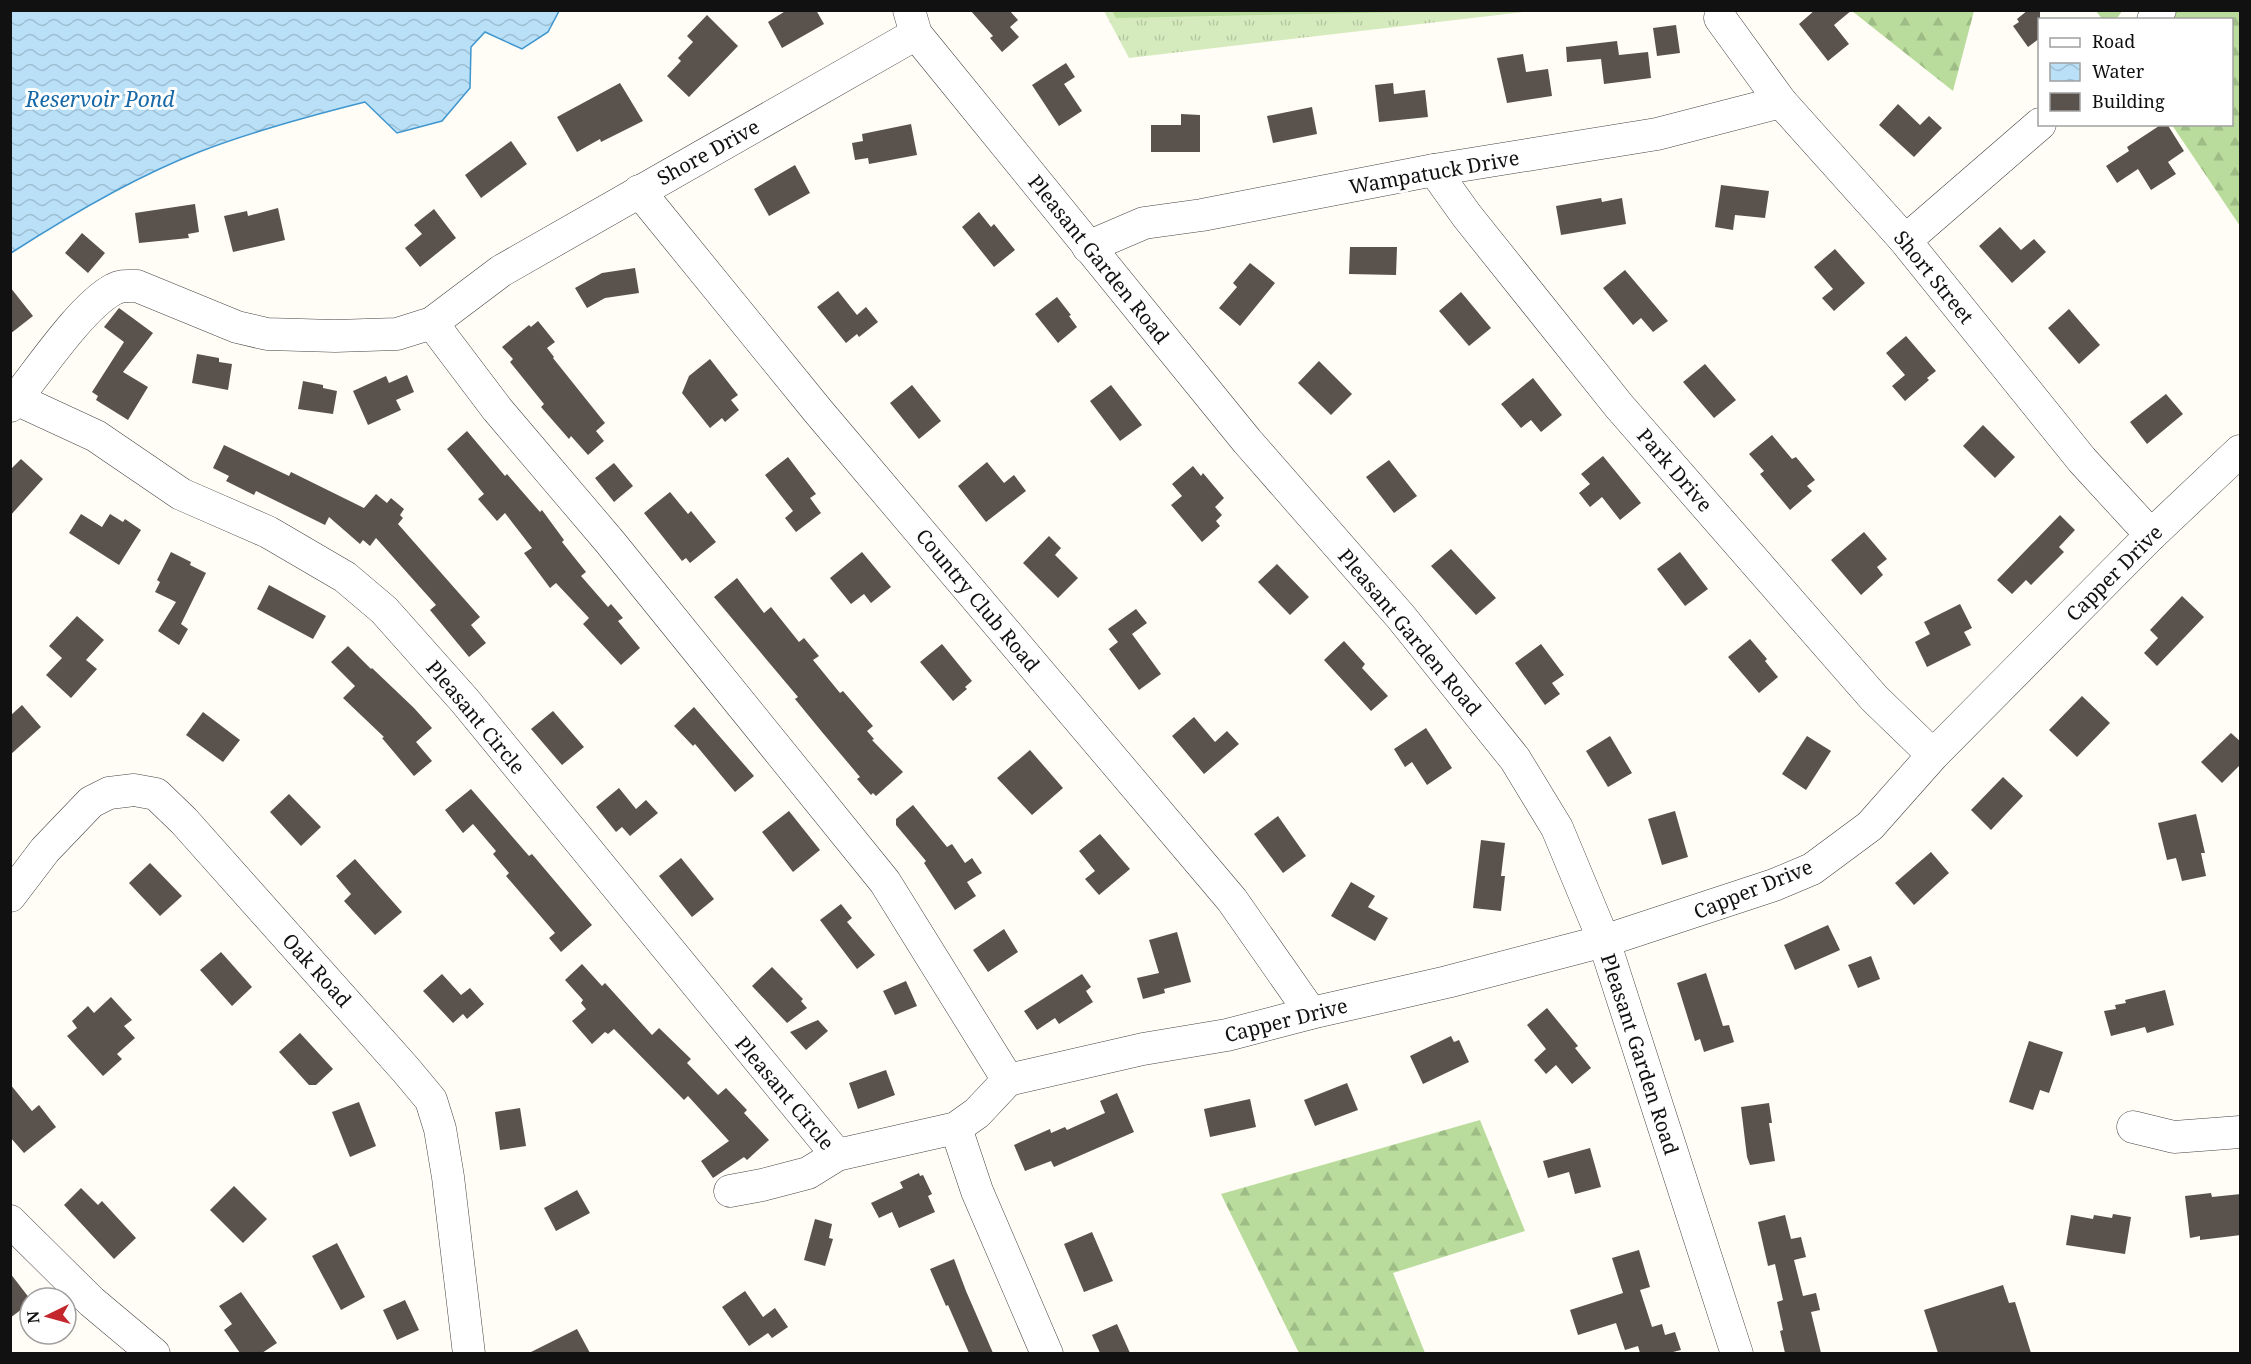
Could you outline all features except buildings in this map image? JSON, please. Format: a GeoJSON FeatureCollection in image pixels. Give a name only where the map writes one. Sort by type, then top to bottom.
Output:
{"type":"FeatureCollection","features":[{"type":"Feature","properties":{"kind":"street","name":"Short Street"},"geometry":{"type":"LineString","coordinates":[[1719,18],[1781,102],[1903,238],[2082,460],[2151,536]]}},
{"type":"Feature","properties":{"kind":"street","name":"Shore Drive"},"geometry":{"type":"LineString","coordinates":[[501,271],[639,191],[912,22]]}},
{"type":"Feature","properties":{"kind":"street","name":"Pleasant Garden Road"},"geometry":{"type":"LineString","coordinates":[[912,22],[1088,247],[1247,441],[1401,617],[1515,759],[1557,828],[1604,941],[1737,1353]]}},
{"type":"Feature","properties":{"kind":"street","name":"Wampatuck Drive"},"geometry":{"type":"LineString","coordinates":[[1088,247],[1144,223],[1202,215],[1434,170],[1657,134],[1781,102]]}},
{"type":"Feature","properties":{"kind":"street"},"geometry":{"type":"LineString","coordinates":[[1903,238],[1913,234],[2038,126]]}},
{"type":"Feature","properties":{"kind":"street","name":"Park Drive"},"geometry":{"type":"LineString","coordinates":[[1434,170],[1467,216],[1619,406],[1874,698],[1933,755]]}},
{"type":"Feature","properties":{"kind":"street","name":"Country Club Road"},"geometry":{"type":"LineString","coordinates":[[639,191],[818,411],[1232,900],[1311,1012]]}},
{"type":"Feature","properties":{"kind":"street","name":"Pleasant Circle"},"geometry":{"type":"LineString","coordinates":[[501,271],[432,323],[397,333],[335,336],[267,334],[237,327],[136,286],[123,285],[88,309],[13,403],[96,436],[181,494],[277,538],[345,577],[384,610],[465,701],[837,1155]]}},
{"type":"Feature","properties":{"kind":"street"},"geometry":{"type":"LineString","coordinates":[[432,323],[497,409],[610,542],[885,882],[1008,1080]]}},
{"type":"Feature","properties":{"kind":"street","name":"Capper Drive"},"geometry":{"type":"LineString","coordinates":[[1008,1080],[1115,1055],[1227,1035],[1311,1012],[1447,982],[1604,941],[1774,885],[1812,868],[1870,825],[1933,755],[2151,536],[2241,451]]}},
{"type":"Feature","properties":{"kind":"street","name":"Oak Road"},"geometry":{"type":"LineString","coordinates":[[10,896],[45,850],[91,802],[109,793],[134,790],[156,794],[177,814],[431,1100],[440,1129],[448,1178],[469,1353]]}},
{"type":"Feature","properties":{"kind":"street","name":"Pleasant Circle"},"geometry":{"type":"LineString","coordinates":[[730,1191],[808,1173],[837,1155],[956,1128],[977,1113],[1008,1080]]}},
{"type":"Feature","properties":{"kind":"street"},"geometry":{"type":"LineString","coordinates":[[2133,1127],[2174,1137],[2241,1132]]}},
{"type":"Feature","properties":{"kind":"street"},"geometry":{"type":"LineString","coordinates":[[956,1128],[977,1191],[1047,1353]]}},
{"type":"Feature","properties":{"kind":"street"},"geometry":{"type":"LineString","coordinates":[[10,1221],[93,1302],[154,1353]]}},
{"type":"Feature","properties":{"kind":"green space"},"geometry":{"type":"Polygon","coordinates":[[[1104,11],[1533,11],[1129,58],[1104,11]]]}},
{"type":"Feature","properties":{"kind":"green space"},"geometry":{"type":"Polygon","coordinates":[[[1112,11],[1457,11],[1116,18],[1112,11]]]}},
{"type":"Feature","properties":{"kind":"green space"},"geometry":{"type":"Polygon","coordinates":[[[1852,11],[1974,11],[1953,91],[1852,11]]]}},
{"type":"Feature","properties":{"kind":"green space"},"geometry":{"type":"Polygon","coordinates":[[[2096,11],[2122,11],[2117,18],[2101,18],[2096,11]]]}},
{"type":"Feature","properties":{"kind":"green space"},"geometry":{"type":"Polygon","coordinates":[[[2160,11],[2240,11],[2240,226],[2173,126],[2233,126],[2233,18],[2155,18],[2160,11]]]}},
{"type":"Feature","properties":{"kind":"green space"},"geometry":{"type":"Polygon","coordinates":[[[1480,1120],[1525,1231],[1393,1273],[1425,1353],[1299,1353],[1221,1194],[1480,1120]]]}},
{"type":"Feature","properties":{"kind":"water","name":"Reservoir Pond"},"geometry":{"type":"Polygon","coordinates":[[[11,10],[559,11],[548,32],[522,49],[485,32],[471,47],[470,88],[442,121],[397,133],[365,102],[302,118],[219,144],[151,173],[79,212],[11,253],[11,10]]]}}]}
